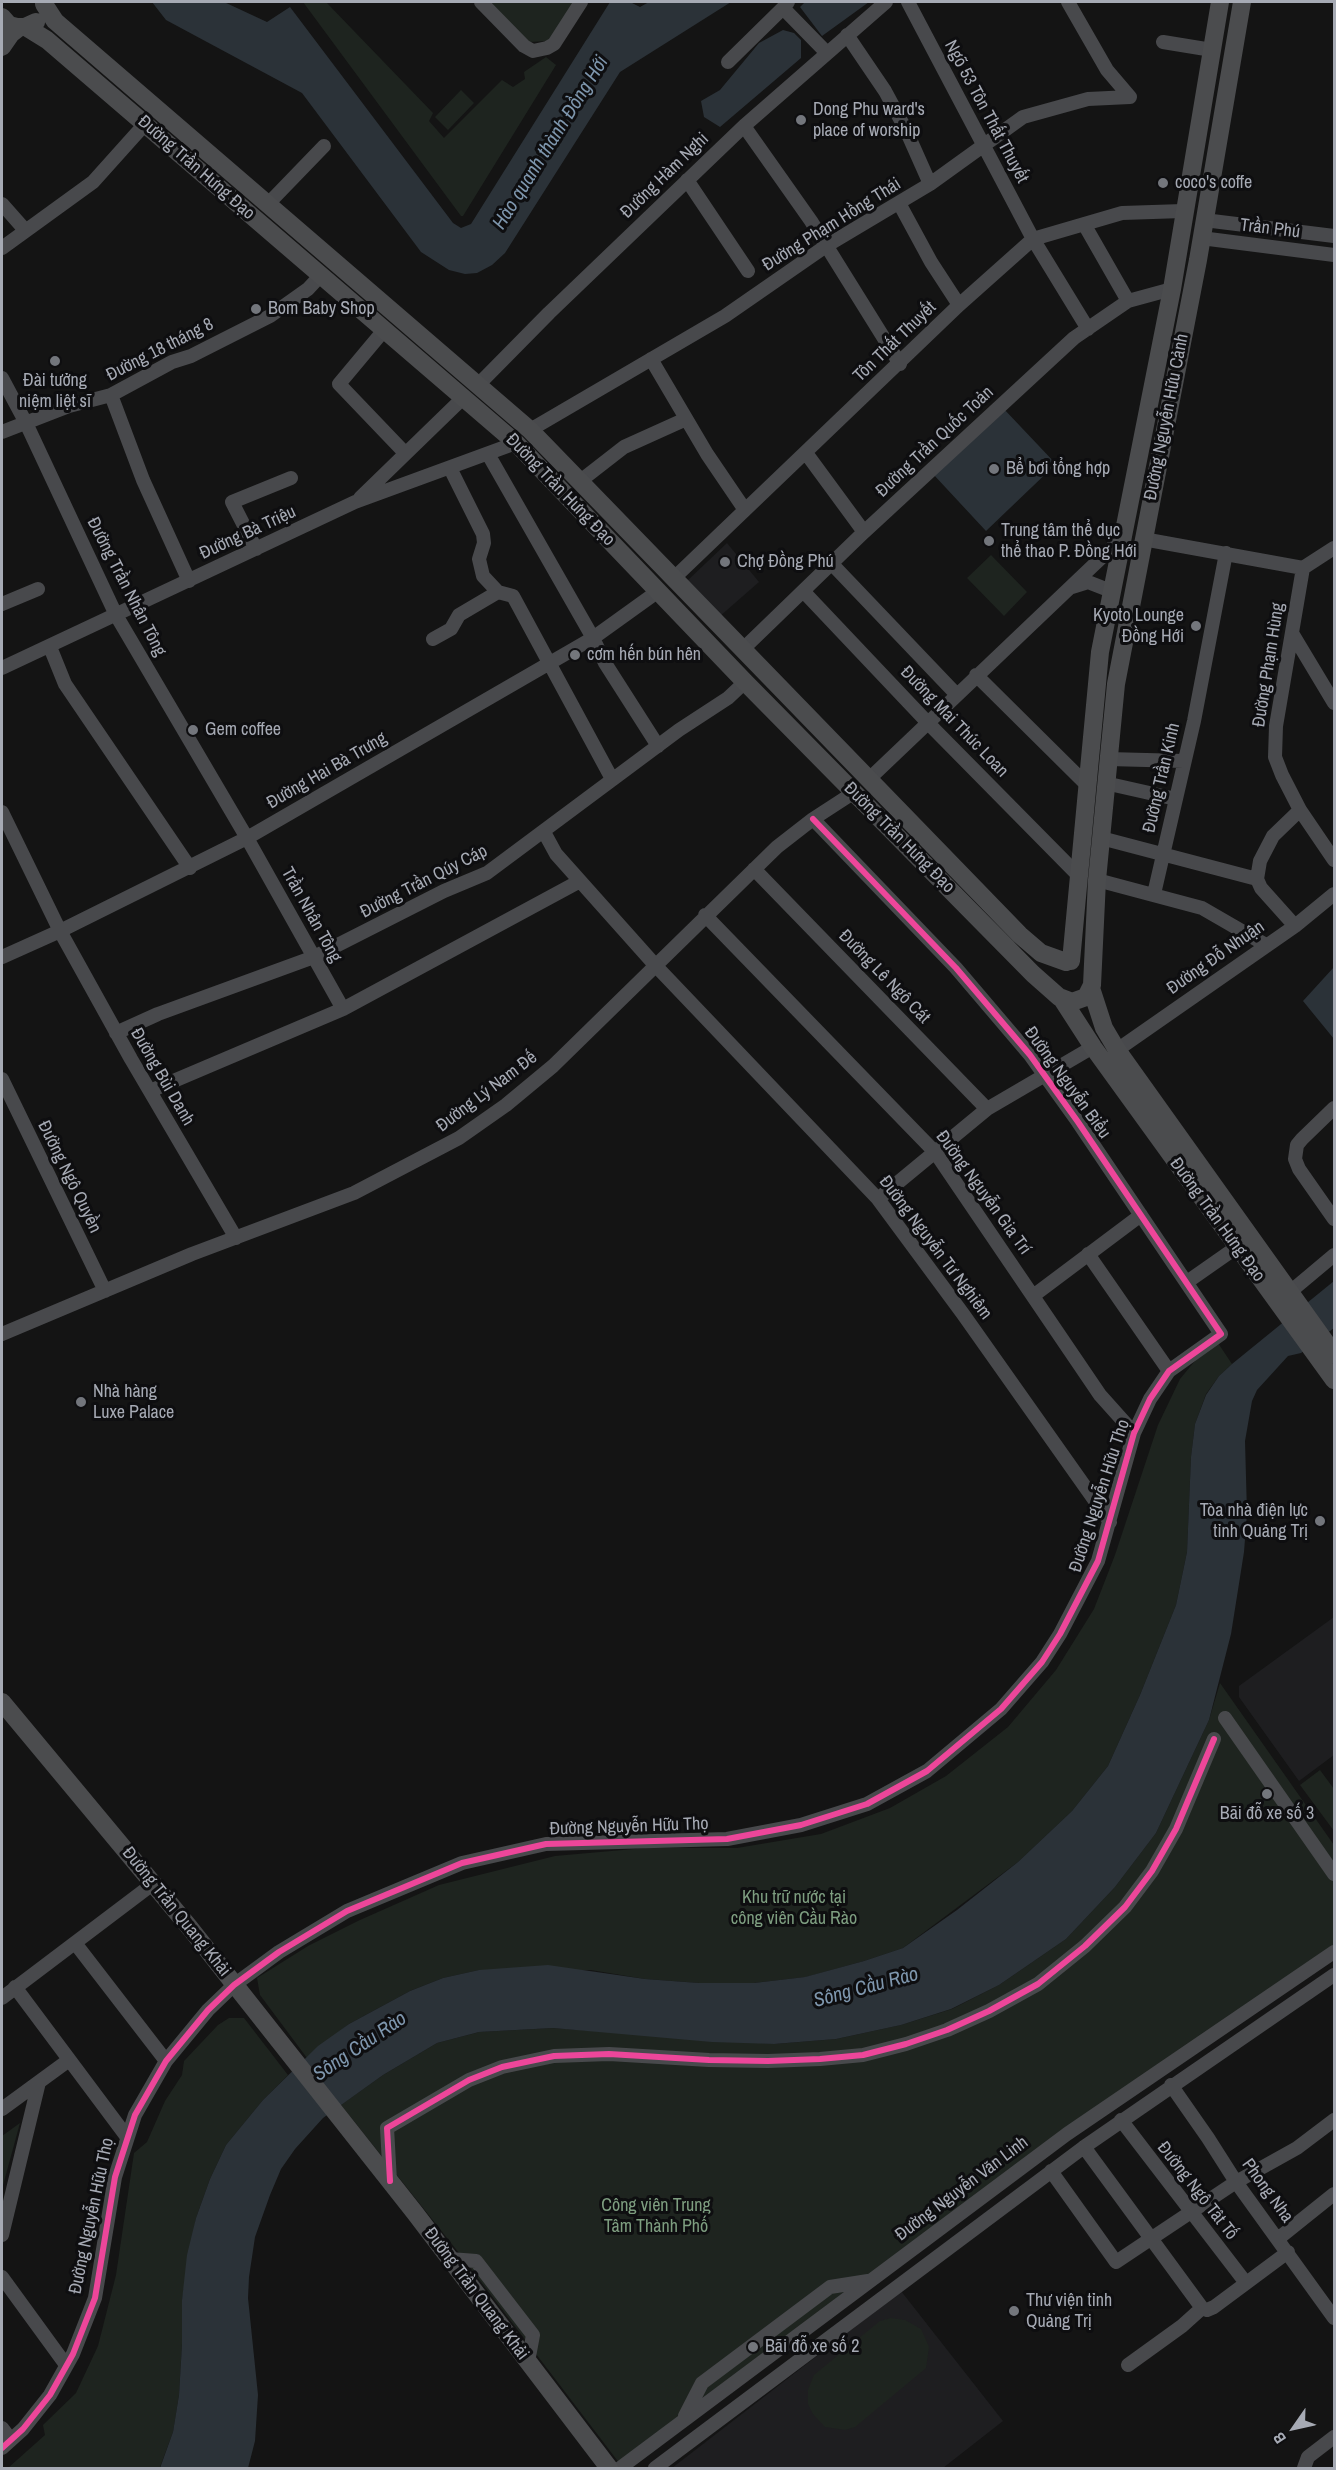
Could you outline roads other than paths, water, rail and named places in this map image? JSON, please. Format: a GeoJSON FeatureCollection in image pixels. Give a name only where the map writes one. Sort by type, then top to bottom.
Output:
{"type":"FeatureCollection","features":[{"type":"Feature","properties":{"kind":"main road","name":"Đường Nguyễn Hữu Cảnh"},"geometry":{"type":"LineString","coordinates":[[1091,983],[1087,785],[1096,683],[1121,539],[1172,289],[1183,211],[1220,2]]}},
{"type":"Feature","properties":{"kind":"main road","name":"Đường Nguyễn Hữu Cảnh"},"geometry":{"type":"LineString","coordinates":[[1069,962],[1088,878],[1101,838],[1116,684],[1201,238],[1242,2]]}},
{"type":"Feature","properties":{"kind":"main road"},"geometry":{"type":"LineString","coordinates":[[2,47],[11,34],[38,20],[44,3]]}},
{"type":"Feature","properties":{"kind":"main road","name":"Đường Trần Hưng Đạo"},"geometry":{"type":"LineString","coordinates":[[44,3],[56,21],[267,205],[471,391],[516,443],[657,592],[1033,974],[1059,997],[1237,1247],[1290,1301]]}},
{"type":"Feature","properties":{"kind":"main road","name":"Đường Trần Hưng Đạo"},"geometry":{"type":"LineString","coordinates":[[2,17],[9,25],[23,27],[47,40],[385,329],[530,430],[672,579],[1020,935],[1041,953],[1069,962]]}},
{"type":"Feature","properties":{"kind":"main road"},"geometry":{"type":"LineString","coordinates":[[252,216],[267,205]]}},
{"type":"Feature","properties":{"kind":"main road"},"geometry":{"type":"LineString","coordinates":[[1183,211],[1204,217]]}},
{"type":"Feature","properties":{"kind":"main road"},"geometry":{"type":"LineString","coordinates":[[1121,539],[1143,539]]}},
{"type":"Feature","properties":{"kind":"main road"},"geometry":{"type":"LineString","coordinates":[[657,592],[672,579]]}},
{"type":"Feature","properties":{"kind":"main road"},"geometry":{"type":"LineString","coordinates":[[1112,591],[1132,598]]}},
{"type":"Feature","properties":{"kind":"main road"},"geometry":{"type":"LineString","coordinates":[[854,793],[868,780]]}},
{"type":"Feature","properties":{"kind":"main road"},"geometry":{"type":"LineString","coordinates":[[1069,962],[1084,966],[1091,983],[1086,997],[1077,1001],[1059,997],[1052,985],[1053,975],[1058,967],[1069,962]]}},
{"type":"Feature","properties":{"kind":"main road","name":"Đường Trần Hưng Đạo"},"geometry":{"type":"LineString","coordinates":[[1091,983],[1104,1028],[1117,1050],[1290,1301],[1315,1341],[1335,1380]]}},
{"type":"Feature","properties":{"kind":"main road","name":"Đường Trần Hưng Đạo"},"geometry":{"type":"LineString","coordinates":[[1315,1341],[1335,1354]]}},
{"type":"Feature","properties":{"kind":"main road","name":"Đường Trần Quang Khải"},"geometry":{"type":"LineString","coordinates":[[2,1702],[154,1883],[360,2143],[609,2469]]}},
{"type":"Feature","properties":{"kind":"street"},"geometry":{"type":"LineString","coordinates":[[481,2],[524,46],[533,51],[539,51],[554,44],[581,2]]}},
{"type":"Feature","properties":{"kind":"street","name":"Đường Hàm Nghi"},"geometry":{"type":"LineString","coordinates":[[355,502],[744,126],[826,52],[886,2]]}},
{"type":"Feature","properties":{"kind":"street","name":"Ngõ 53 Tôn Thất Thuyết"},"geometry":{"type":"LineString","coordinates":[[908,2],[1033,239],[1088,329]]}},
{"type":"Feature","properties":{"kind":"street","name":"Đường Phạm Hồng Thái"},"geometry":{"type":"LineString","coordinates":[[530,430],[725,316],[826,246],[930,184],[1023,117],[1088,99],[1130,97],[1107,70],[1068,2]]}},
{"type":"Feature","properties":{"kind":"street"},"geometry":{"type":"LineString","coordinates":[[728,62],[786,5],[826,52]]}},
{"type":"Feature","properties":{"kind":"street"},"geometry":{"type":"LineString","coordinates":[[847,35],[885,91],[906,130],[930,184]]}},
{"type":"Feature","properties":{"kind":"street"},"geometry":{"type":"LineString","coordinates":[[1163,42],[1212,50]]}},
{"type":"Feature","properties":{"kind":"street"},"geometry":{"type":"LineString","coordinates":[[2,248],[93,182],[145,124]]}},
{"type":"Feature","properties":{"kind":"street"},"geometry":{"type":"LineString","coordinates":[[744,126],[800,204],[900,364]]}},
{"type":"Feature","properties":{"kind":"street"},"geometry":{"type":"LineString","coordinates":[[267,205],[324,146]]}},
{"type":"Feature","properties":{"kind":"street"},"geometry":{"type":"LineString","coordinates":[[687,180],[748,272]]}},
{"type":"Feature","properties":{"kind":"street"},"geometry":{"type":"LineString","coordinates":[[899,203],[931,262],[959,305]]}},
{"type":"Feature","properties":{"kind":"street"},"geometry":{"type":"LineString","coordinates":[[2,204],[26,230]]}},
{"type":"Feature","properties":{"kind":"street","name":"Tôn Thất Thuyết"},"geometry":{"type":"LineString","coordinates":[[672,579],[900,364],[959,305],[1033,239],[1122,213],[1183,211]]}},
{"type":"Feature","properties":{"kind":"street","name":"Trần Phú"},"geometry":{"type":"LineString","coordinates":[[1204,217],[1335,236]]}},
{"type":"Feature","properties":{"kind":"street"},"geometry":{"type":"LineString","coordinates":[[1084,224],[1128,301]]}},
{"type":"Feature","properties":{"kind":"street","name":"Trần Phú"},"geometry":{"type":"LineString","coordinates":[[1201,238],[1335,255]]}},
{"type":"Feature","properties":{"kind":"street","name":"Đường 18 tháng 8"},"geometry":{"type":"LineString","coordinates":[[2,432],[69,406],[111,395],[172,362],[191,356],[270,315],[308,289],[321,275]]}},
{"type":"Feature","properties":{"kind":"street","name":"Đường Trần Quốc Toản"},"geometry":{"type":"LineString","coordinates":[[742,650],[864,532],[1074,338],[1128,301],[1172,289]]}},
{"type":"Feature","properties":{"kind":"street"},"geometry":{"type":"LineString","coordinates":[[385,329],[339,384],[405,453]]}},
{"type":"Feature","properties":{"kind":"street"},"geometry":{"type":"LineString","coordinates":[[651,359],[686,419],[745,510]]}},
{"type":"Feature","properties":{"kind":"street","name":"Đường Trần Nhân Tông"},"geometry":{"type":"LineString","coordinates":[[2,378],[26,423],[116,615],[247,838]]}},
{"type":"Feature","properties":{"kind":"street"},"geometry":{"type":"LineString","coordinates":[[111,395],[143,480],[189,581]]}},
{"type":"Feature","properties":{"kind":"street"},"geometry":{"type":"LineString","coordinates":[[579,482],[624,447],[686,419]]}},
{"type":"Feature","properties":{"kind":"street","name":"Đường Bà Triệu"},"geometry":{"type":"LineString","coordinates":[[2,668],[355,502],[516,443]]}},
{"type":"Feature","properties":{"kind":"street"},"geometry":{"type":"LineString","coordinates":[[806,453],[864,532]]}},
{"type":"Feature","properties":{"kind":"street"},"geometry":{"type":"LineString","coordinates":[[488,454],[605,663],[658,746]]}},
{"type":"Feature","properties":{"kind":"street"},"geometry":{"type":"LineString","coordinates":[[450,468],[483,534],[484,543],[478,559],[483,576],[490,587],[513,596],[612,779]]}},
{"type":"Feature","properties":{"kind":"street"},"geometry":{"type":"LineString","coordinates":[[256,549],[232,502],[291,478]]}},
{"type":"Feature","properties":{"kind":"street"},"geometry":{"type":"LineString","coordinates":[[868,780],[1121,539]]}},
{"type":"Feature","properties":{"kind":"street"},"geometry":{"type":"LineString","coordinates":[[1143,539],[1303,568],[1335,548]]}},
{"type":"Feature","properties":{"kind":"street","name":"Đường Trần Kinh"},"geometry":{"type":"LineString","coordinates":[[1226,553],[1176,799],[1162,855],[1257,879]]}},
{"type":"Feature","properties":{"kind":"street"},"geometry":{"type":"LineString","coordinates":[[832,564],[957,695]]}},
{"type":"Feature","properties":{"kind":"street","name":"Đường Phạm Hùng"},"geometry":{"type":"LineString","coordinates":[[1303,568],[1276,726],[1275,758],[1281,775],[1300,810],[1335,860]]}},
{"type":"Feature","properties":{"kind":"street"},"geometry":{"type":"LineString","coordinates":[[1065,591],[1084,582],[1093,583],[1112,591]]}},
{"type":"Feature","properties":{"kind":"street"},"geometry":{"type":"LineString","coordinates":[[2,604],[38,589]]}},
{"type":"Feature","properties":{"kind":"street"},"geometry":{"type":"LineString","coordinates":[[433,639],[451,629],[459,615],[498,592]]}},
{"type":"Feature","properties":{"kind":"street","name":"Đường Hai Bà Trưng"},"geometry":{"type":"LineString","coordinates":[[2,957],[190,868],[247,838],[550,664],[593,638],[657,592]]}},
{"type":"Feature","properties":{"kind":"street","name":"Đường Mai Thúc Loan"},"geometry":{"type":"LineString","coordinates":[[804,592],[928,723],[1088,878]]}},
{"type":"Feature","properties":{"kind":"street"},"geometry":{"type":"LineString","coordinates":[[1292,633],[1335,703]]}},
{"type":"Feature","properties":{"kind":"street"},"geometry":{"type":"LineString","coordinates":[[50,647],[65,684],[190,868]]}},
{"type":"Feature","properties":{"kind":"street"},"geometry":{"type":"LineString","coordinates":[[976,675],[1087,785]]}},
{"type":"Feature","properties":{"kind":"street","name":"Đường Trần Qúy Cáp"},"geometry":{"type":"LineString","coordinates":[[117,1033],[158,1014],[314,957],[444,891],[487,873],[612,779],[728,698],[745,682]]}},
{"type":"Feature","properties":{"kind":"street"},"geometry":{"type":"LineString","coordinates":[[1107,759],[1184,761]]}},
{"type":"Feature","properties":{"kind":"street"},"geometry":{"type":"LineString","coordinates":[[1105,783],[1176,799]]}},
{"type":"Feature","properties":{"kind":"street","name":"Đường Lý Nam Đế"},"geometry":{"type":"LineString","coordinates":[[2,1334],[236,1238],[354,1193],[459,1138],[506,1105],[553,1066],[777,847],[813,819],[854,793]]}},
{"type":"Feature","properties":{"kind":"street"},"geometry":{"type":"LineString","coordinates":[[1295,926],[1261,888],[1257,879],[1260,861],[1273,836],[1278,828],[1300,810]]}},
{"type":"Feature","properties":{"kind":"street","name":"Đường Bùi Danh"},"geometry":{"type":"LineString","coordinates":[[2,812],[60,931],[236,1238]]}},
{"type":"Feature","properties":{"kind":"street","name":"Đường Nguyễn Biểu"},"geometry":{"type":"LineString","coordinates":[[813,819],[956,968],[1045,1075],[1221,1334]]}},
{"type":"Feature","properties":{"kind":"street","name":"Đường Nguyễn Tư Nghiêm"},"geometry":{"type":"LineString","coordinates":[[544,832],[556,854],[654,965],[878,1199],[963,1314],[1110,1522]]}},
{"type":"Feature","properties":{"kind":"street","name":"Trần Nhân Tông"},"geometry":{"type":"LineString","coordinates":[[247,838],[343,1009]]}},
{"type":"Feature","properties":{"kind":"street"},"geometry":{"type":"LineString","coordinates":[[1101,838],[1162,855],[1154,894]]}},
{"type":"Feature","properties":{"kind":"street","name":"Đường Lê Ngô Cát"},"geometry":{"type":"LineString","coordinates":[[754,870],[987,1109]]}},
{"type":"Feature","properties":{"kind":"street"},"geometry":{"type":"LineString","coordinates":[[1088,878],[1202,908],[1266,945]]}},
{"type":"Feature","properties":{"kind":"street"},"geometry":{"type":"LineString","coordinates":[[150,1091],[343,1009],[580,881]]}},
{"type":"Feature","properties":{"kind":"street","name":"Đường Đỗ Nhuận"},"geometry":{"type":"LineString","coordinates":[[1117,1050],[1295,926],[1335,894]]}},
{"type":"Feature","properties":{"kind":"street","name":"Đường Nguyễn Gia Trí"},"geometry":{"type":"LineString","coordinates":[[705,915],[935,1152],[1100,1395],[1134,1433]]}},
{"type":"Feature","properties":{"kind":"street"},"geometry":{"type":"LineString","coordinates":[[878,1199],[987,1109],[1093,1047]]}},
{"type":"Feature","properties":{"kind":"street","name":"Đường Ngô Quyền"},"geometry":{"type":"LineString","coordinates":[[2,1079],[8,1107],[105,1291]]}},
{"type":"Feature","properties":{"kind":"street"},"geometry":{"type":"LineString","coordinates":[[1335,1108],[1297,1145],[1295,1159],[1299,1169],[1335,1219]]}},
{"type":"Feature","properties":{"kind":"street"},"geometry":{"type":"LineString","coordinates":[[1033,1296],[1141,1215]]}},
{"type":"Feature","properties":{"kind":"street"},"geometry":{"type":"LineString","coordinates":[[1186,1282],[1237,1247]]}},
{"type":"Feature","properties":{"kind":"street"},"geometry":{"type":"LineString","coordinates":[[1088,1254],[1169,1371]]}},
{"type":"Feature","properties":{"kind":"street"},"geometry":{"type":"LineString","coordinates":[[1290,1301],[1335,1255]]}},
{"type":"Feature","properties":{"kind":"street","name":"Đường Nguyễn Hữu Thọ"},"geometry":{"type":"LineString","coordinates":[[6,2444],[23,2429],[50,2395],[73,2354],[95,2298],[116,2177],[126,2137],[135,2115],[166,2061],[208,2010],[234,1985],[279,1952],[347,1911],[462,1863],[530,1846],[554,1843],[742,1837],[827,1819],[882,1798],[927,1771],[988,1721],[1028,1680],[1060,1634],[1098,1561],[1134,1433],[1150,1399],[1169,1371],[1221,1334]]}},
{"type":"Feature","properties":{"kind":"street"},"geometry":{"type":"LineString","coordinates":[[1225,1718],[1335,1874]]}},
{"type":"Feature","properties":{"kind":"street"},"geometry":{"type":"LineString","coordinates":[[390,2181],[387,2128],[469,2080],[502,2067],[554,2056],[609,2054],[709,2060],[820,2060],[863,2055],[936,2033],[989,2011],[1038,1984],[1085,1946],[1125,1907],[1152,1871],[1176,1829],[1214,1739]]}},
{"type":"Feature","properties":{"kind":"street"},"geometry":{"type":"LineString","coordinates":[[2,1998],[154,1883]]}},
{"type":"Feature","properties":{"kind":"street"},"geometry":{"type":"LineString","coordinates":[[75,1943],[166,2061]]}},
{"type":"Feature","properties":{"kind":"street","name":"Đường Nguyễn Văn Linh"},"geometry":{"type":"LineString","coordinates":[[620,2469],[1067,2134],[1335,1952]]}},
{"type":"Feature","properties":{"kind":"street"},"geometry":{"type":"LineString","coordinates":[[655,2469],[1120,2120],[1335,1975]]}},
{"type":"Feature","properties":{"kind":"street"},"geometry":{"type":"LineString","coordinates":[[15,1987],[126,2137]]}},
{"type":"Feature","properties":{"kind":"street"},"geometry":{"type":"LineString","coordinates":[[2,2109],[69,2060]]}},
{"type":"Feature","properties":{"kind":"street"},"geometry":{"type":"LineString","coordinates":[[2,2235],[39,2082]]}},
{"type":"Feature","properties":{"kind":"street","name":"Phong Nha"},"geometry":{"type":"LineString","coordinates":[[1171,2085],[1209,2138],[1236,2182],[1288,2252],[1329,2298],[1335,2318]]}},
{"type":"Feature","properties":{"kind":"street","name":"Đường Ngô Tât Tố"},"geometry":{"type":"LineString","coordinates":[[1120,2120],[1246,2283]]}},
{"type":"Feature","properties":{"kind":"street"},"geometry":{"type":"LineString","coordinates":[[1051,2171],[1113,2261],[1119,2261],[1236,2182],[1297,2148],[1335,2120]]}},
{"type":"Feature","properties":{"kind":"street"},"geometry":{"type":"LineString","coordinates":[[1084,2147],[1202,2308],[1207,2310],[1214,2307],[1288,2252]]}},
{"type":"Feature","properties":{"kind":"street"},"geometry":{"type":"LineString","coordinates":[[1279,2238],[1335,2194]]}},
{"type":"Feature","properties":{"kind":"street"},"geometry":{"type":"LineString","coordinates":[[2,2277],[66,2365]]}},
{"type":"Feature","properties":{"kind":"street"},"geometry":{"type":"LineString","coordinates":[[1128,2365],[1182,2326],[1202,2308]]}},
{"type":"Feature","properties":{"kind":"street"},"geometry":{"type":"LineString","coordinates":[[2,2428],[6,2444]]}},
{"type":"Feature","properties":{"kind":"street"},"geometry":{"type":"LineString","coordinates":[[1304,2469],[1308,2457],[1335,2437]]}},
{"type":"Feature","properties":{"kind":"water","name":"Hào quanh thành Đồng Hới"},"geometry":{"type":"Polygon","coordinates":[[[152,2],[224,2],[267,22],[290,7],[453,223],[461,228],[471,224],[610,2],[630,2],[640,7],[649,2],[731,2],[620,72],[505,253],[492,265],[477,273],[465,274],[449,270],[421,252],[302,93],[166,20],[152,2]]]}},
{"type":"Feature","properties":{"kind":"water"},"geometry":{"type":"Polygon","coordinates":[[[805,2],[869,2],[822,36],[800,7],[805,2]]]}},
{"type":"Feature","properties":{"kind":"water"},"geometry":{"type":"Polygon","coordinates":[[[783,30],[794,33],[801,40],[801,58],[720,127],[704,117],[701,101],[720,90],[759,43],[783,30]]]}},
{"type":"Feature","properties":{"kind":"water","name":"Bể bơi tổng hợp"},"geometry":{"type":"Polygon","coordinates":[[[1003,408],[1056,464],[986,531],[933,474],[1003,408]]]}},
{"type":"Feature","properties":{"kind":"water"},"geometry":{"type":"Polygon","coordinates":[[[1334,967],[1334,1039],[1303,1001],[1334,967]]]}},
{"type":"Feature","properties":{"kind":"water","name":"Sông Cầu Rào"},"geometry":{"type":"Polygon","coordinates":[[[1334,1281],[1334,1328],[1301,1353],[1288,1356],[1257,1390],[1252,1401],[1245,1441],[1247,1513],[1244,1552],[1231,1634],[1209,1720],[1156,1833],[1115,1887],[1066,1939],[999,1985],[951,2009],[901,2025],[836,2039],[774,2044],[712,2042],[553,2028],[479,2032],[437,2043],[383,2075],[323,2118],[295,2149],[281,2169],[255,2237],[249,2277],[248,2298],[258,2395],[255,2441],[248,2468],[160,2468],[173,2432],[179,2395],[182,2300],[187,2255],[196,2218],[210,2179],[226,2145],[263,2100],[318,2046],[349,2024],[410,1991],[443,1978],[479,1970],[548,1965],[645,1979],[699,1983],[754,1983],[805,1977],[864,1961],[903,1948],[957,1910],[1018,1862],[1072,1811],[1108,1766],[1140,1695],[1176,1605],[1187,1552],[1191,1457],[1195,1424],[1206,1395],[1219,1376],[1232,1364],[1334,1281]]]}},
{"type":"Feature","properties":{"kind":"place","name":"Dong Phu ward's place of worship"},"geometry":{"type":"Point","coordinates":[801,120]}},
{"type":"Feature","properties":{"kind":"place","name":"coco's coffe"},"geometry":{"type":"Point","coordinates":[1163,183]}},
{"type":"Feature","properties":{"kind":"place","name":"Bom Baby Shop"},"geometry":{"type":"Point","coordinates":[256,309]}},
{"type":"Feature","properties":{"kind":"place","name":"Đài tưởng niệm liệt sĩ"},"geometry":{"type":"Point","coordinates":[55,361]}},
{"type":"Feature","properties":{"kind":"place","name":"Bể bơi tổng hợp"},"geometry":{"type":"Point","coordinates":[994,469]}},
{"type":"Feature","properties":{"kind":"place","name":"Trung tâm thể dục thể thao P. Đồng Hới"},"geometry":{"type":"Point","coordinates":[989,541]}},
{"type":"Feature","properties":{"kind":"place","name":"Chợ Đồng Phú"},"geometry":{"type":"Point","coordinates":[725,562]}},
{"type":"Feature","properties":{"kind":"place","name":"Kyoto Lounge Đồng Hới"},"geometry":{"type":"Point","coordinates":[1196,626]}},
{"type":"Feature","properties":{"kind":"place","name":"cơm hến bún hên"},"geometry":{"type":"Point","coordinates":[575,655]}},
{"type":"Feature","properties":{"kind":"place","name":"Gem coffee"},"geometry":{"type":"Point","coordinates":[193,730]}},
{"type":"Feature","properties":{"kind":"place","name":"Nhà hàng Luxe Palace"},"geometry":{"type":"Point","coordinates":[81,1402]}},
{"type":"Feature","properties":{"kind":"place","name":"Tòa nhà điện lực tỉnh Quảng Trị"},"geometry":{"type":"Point","coordinates":[1320,1521]}},
{"type":"Feature","properties":{"kind":"place","name":"Bãi đỗ xe số 3"},"geometry":{"type":"Point","coordinates":[1267,1794]}},
{"type":"Feature","properties":{"kind":"place","name":"Thư viện tỉnh Quảng Trị"},"geometry":{"type":"Point","coordinates":[1014,2311]}},
{"type":"Feature","properties":{"kind":"place","name":"Bãi đỗ xe số 2"},"geometry":{"type":"Point","coordinates":[753,2347]}},
{"type":"Feature","properties":{"kind":"park label","name":"Khu trữ nước tại công viên Cầu Rào"},"geometry":{"type":"Point","coordinates":[794,1908]}},
{"type":"Feature","properties":{"kind":"park label","name":"Công viên Trung Tâm Thành Phố"},"geometry":{"type":"Point","coordinates":[656,2216]}}]}
